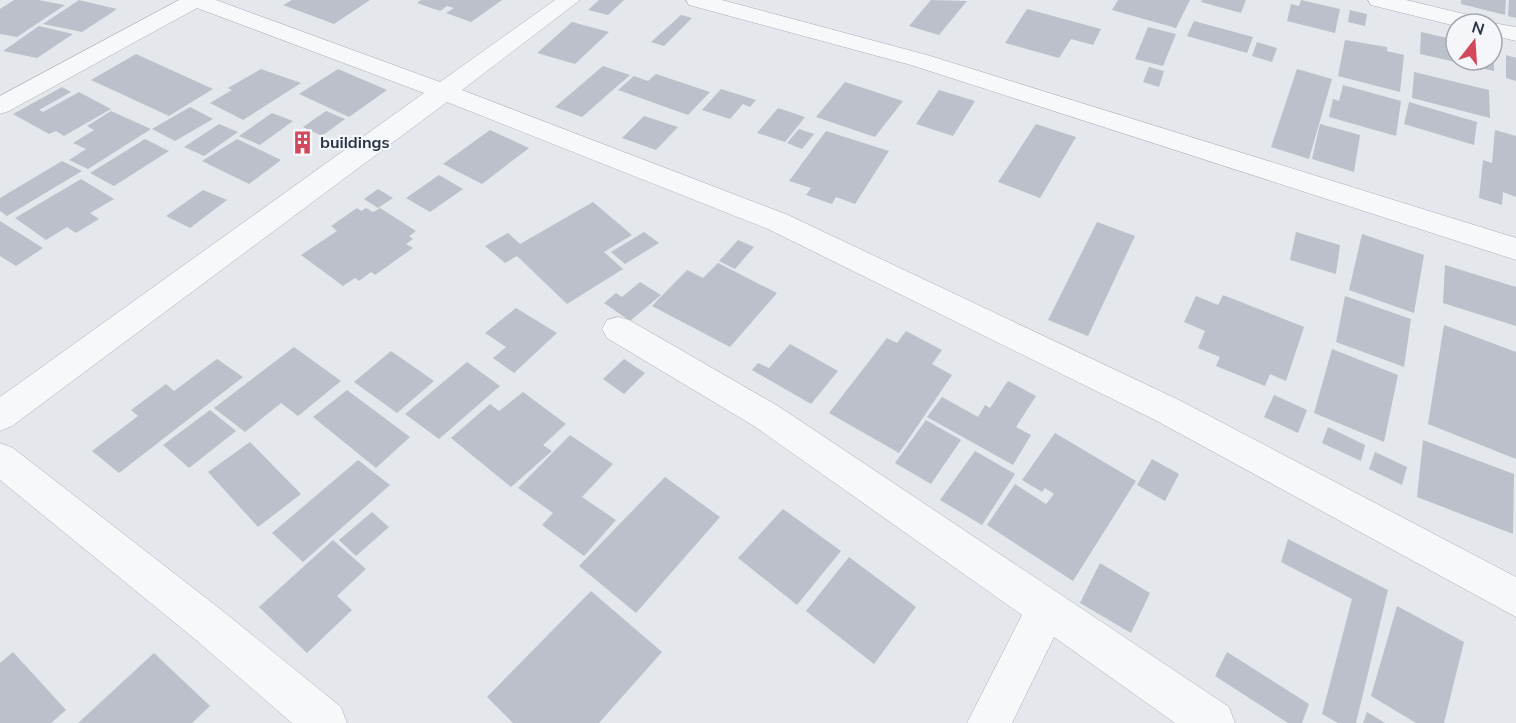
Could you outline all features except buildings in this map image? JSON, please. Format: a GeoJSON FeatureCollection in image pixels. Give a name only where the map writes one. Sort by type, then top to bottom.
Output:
{"type":"FeatureCollection","features":[{"type":"Feature","properties":{"kind":"street"},"geometry":{"type":"LineString","coordinates":[[0,106],[196,0],[778,222],[1167,410],[1516,598]]}},
{"type":"Feature","properties":{"kind":"street"},"geometry":{"type":"LineString","coordinates":[[0,416],[569,0]]}},
{"type":"Feature","properties":{"kind":"street"},"geometry":{"type":"LineString","coordinates":[[697,0],[919,60],[1516,249]]}},
{"type":"Feature","properties":{"kind":"street"},"geometry":{"type":"LineString","coordinates":[[1379,0],[1444,16]]}},
{"type":"Feature","properties":{"kind":"street"},"geometry":{"type":"LineString","coordinates":[[618,329],[766,416],[1213,723]]}},
{"type":"Feature","properties":{"kind":"street"},"geometry":{"type":"LineString","coordinates":[[0,459],[210,626],[325,723]]}},
{"type":"Feature","properties":{"kind":"street"},"geometry":{"type":"LineString","coordinates":[[989,723],[1046,610]]}},
{"type":"Feature","properties":{"kind":"place","name":"buildings"},"geometry":{"type":"Point","coordinates":[302,142]}}]}
